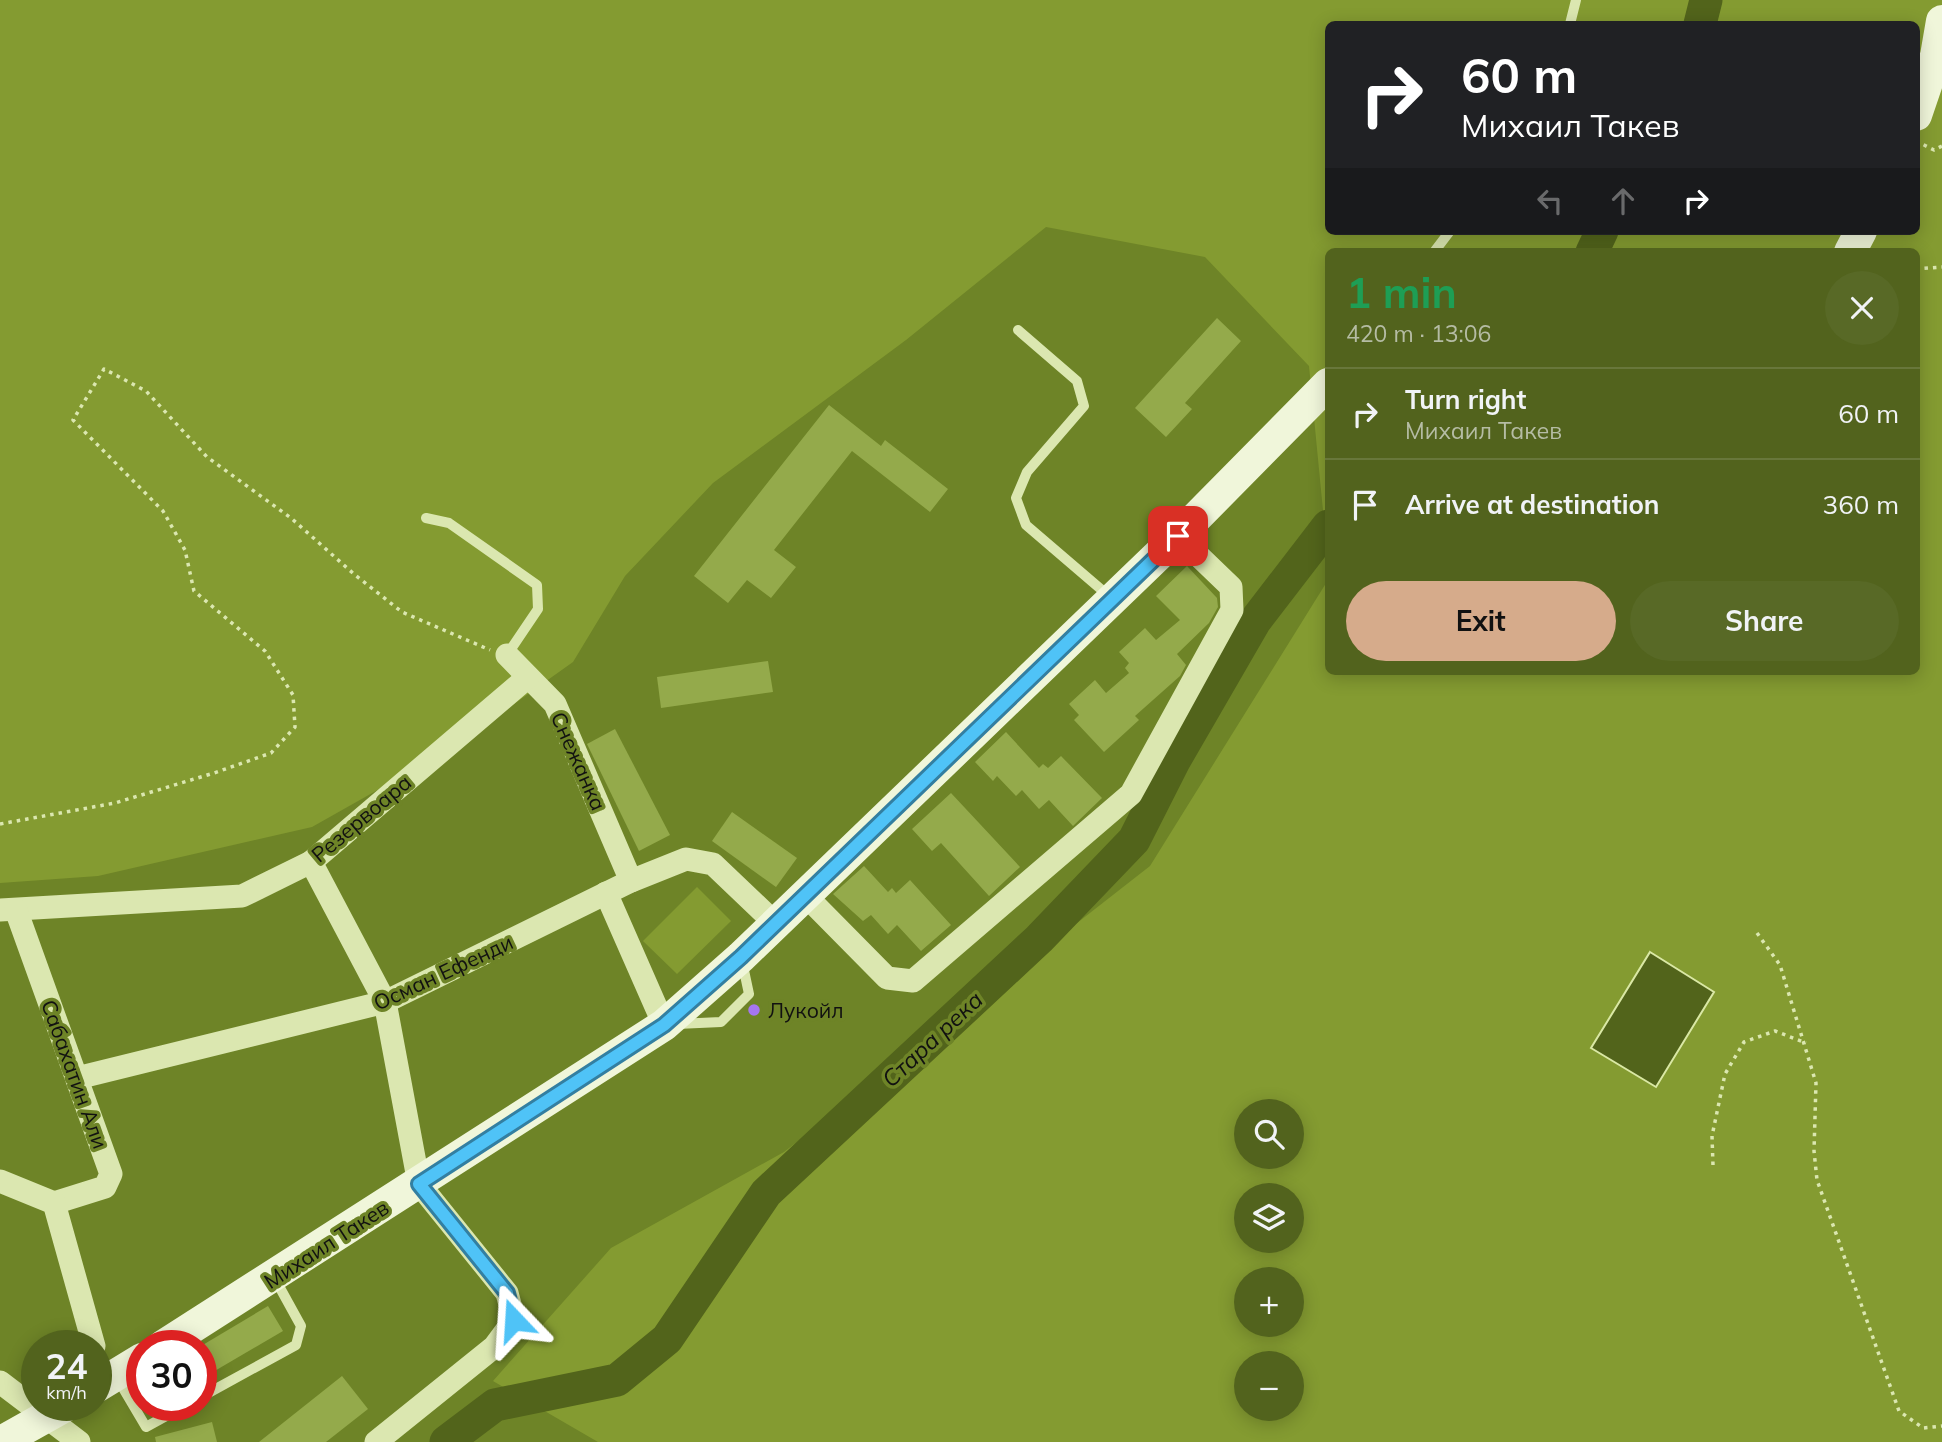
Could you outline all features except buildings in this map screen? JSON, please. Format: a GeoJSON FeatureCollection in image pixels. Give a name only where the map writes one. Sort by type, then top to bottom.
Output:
{"type":"FeatureCollection","features":[{"type":"Feature","properties":{"kind":"main road"},"geometry":{"type":"LineString","coordinates":[[1920,103],[1936,56],[1942,21]]}},
{"type":"Feature","properties":{"kind":"main road","name":"Михаил Такев"},"geometry":{"type":"LineString","coordinates":[[189,1330],[664,1025],[776,924],[1178,536],[1325,387]]}},
{"type":"Feature","properties":{"kind":"main road"},"geometry":{"type":"LineString","coordinates":[[1,1442],[39,1421]]}},
{"type":"Feature","properties":{"kind":"street"},"geometry":{"type":"LineString","coordinates":[[805,895],[887,978],[913,981],[1131,794],[1232,610],[1231,587],[1178,536]]}},
{"type":"Feature","properties":{"kind":"street","name":"Снежанка"},"geometry":{"type":"LineString","coordinates":[[509,658],[555,704],[631,881]]}},
{"type":"Feature","properties":{"kind":"street","name":"Резервоара"},"geometry":{"type":"LineString","coordinates":[[8,910],[242,896],[311,862],[528,677]]}},
{"type":"Feature","properties":{"kind":"street","name":"Осман Ефенди"},"geometry":{"type":"LineString","coordinates":[[77,1078],[385,1002],[631,881],[686,859],[713,864],[776,924]]}},
{"type":"Feature","properties":{"kind":"street"},"geometry":{"type":"LineString","coordinates":[[311,862],[385,1002],[419,1184],[507,1293],[514,1320],[494,1347],[376,1442]]}},
{"type":"Feature","properties":{"kind":"street"},"geometry":{"type":"LineString","coordinates":[[606,893],[664,1025]]}},
{"type":"Feature","properties":{"kind":"street","name":"Сабахатин Али"},"geometry":{"type":"LineString","coordinates":[[8,910],[77,1078],[111,1174],[105,1187],[54,1203]]}},
{"type":"Feature","properties":{"kind":"street"},"geometry":{"type":"LineString","coordinates":[[0,1181],[54,1203],[90,1330]]}},
{"type":"Feature","properties":{"kind":"street"},"geometry":{"type":"LineString","coordinates":[[0,1382],[21,1393]]}},
{"type":"Feature","properties":{"kind":"street"},"geometry":{"type":"LineString","coordinates":[[64,1421],[79,1442]]}},
{"type":"Feature","properties":{"kind":"lane"},"geometry":{"type":"LineString","coordinates":[[1571,21],[1576,0]]}},
{"type":"Feature","properties":{"kind":"lane"},"geometry":{"type":"LineString","coordinates":[[1018,330],[1077,381],[1084,406],[1027,472],[1016,498],[1026,524],[1112,599]]}},
{"type":"Feature","properties":{"kind":"lane"},"geometry":{"type":"LineString","coordinates":[[426,518],[449,523],[537,585],[538,609],[509,658]]}},
{"type":"Feature","properties":{"kind":"lane"},"geometry":{"type":"LineString","coordinates":[[217,1388],[296,1345],[301,1326],[274,1277]]}},
{"type":"Feature","properties":{"kind":"lane"},"geometry":{"type":"LineString","coordinates":[[112,1386],[126,1403]]}},
{"type":"Feature","properties":{"kind":"lane"},"geometry":{"type":"LineString","coordinates":[[141,1421],[146,1427],[157,1421]]}},
{"type":"Feature","properties":{"kind":"path"},"geometry":{"type":"LineString","coordinates":[[1920,143],[1934,150],[1942,146]]}},
{"type":"Feature","properties":{"kind":"path"},"geometry":{"type":"LineString","coordinates":[[1920,269],[1942,267]]}},
{"type":"Feature","properties":{"kind":"path"},"geometry":{"type":"LineString","coordinates":[[0,824],[115,803],[214,773],[271,753],[295,727],[293,695],[265,651],[194,591],[185,550],[163,511],[73,420],[104,369],[146,391],[206,457],[291,517],[355,575],[402,612],[509,658]]}},
{"type":"Feature","properties":{"kind":"path"},"geometry":{"type":"LineString","coordinates":[[1757,933],[1780,965],[1806,1043],[1816,1083],[1814,1151],[1818,1180],[1899,1411],[1923,1428],[1942,1426]]}},
{"type":"Feature","properties":{"kind":"path"},"geometry":{"type":"LineString","coordinates":[[1713,1165],[1712,1136],[1725,1074],[1744,1042],[1775,1031],[1806,1043]]}},
{"type":"Feature","properties":{"kind":"shaded area"},"geometry":{"type":"Polygon","coordinates":[[[0,0],[1942,0],[1942,1442],[598,1442],[493,1381],[611,1248],[784,1152],[1150,866],[1325,585],[1325,675],[1920,675],[1920,248],[1325,248],[1325,531],[1309,366],[1205,257],[1046,227],[906,340],[713,483],[625,576],[573,662],[452,748],[312,827],[98,876],[0,883],[0,0]]]}},
{"type":"Feature","properties":{"kind":"shaded area"},"geometry":{"type":"Polygon","coordinates":[[[697,887],[731,921],[677,974],[643,941],[697,887]]]}},
{"type":"Feature","properties":{"kind":"shaded area"},"geometry":{"type":"Polygon","coordinates":[[[1650,952],[1714,992],[1656,1087],[1591,1048],[1650,952]]]}},
{"type":"Feature","properties":{"kind":"waterway","name":"Стара река"},"geometry":{"type":"LineString","coordinates":[[1701,21],[1706,0]]}},
{"type":"Feature","properties":{"kind":"waterway","name":"Стара река"},"geometry":{"type":"LineString","coordinates":[[1594,248],[1600,235]]}},
{"type":"Feature","properties":{"kind":"waterway","name":"Стара река"},"geometry":{"type":"LineString","coordinates":[[446,1442],[495,1405],[617,1380],[667,1339],[766,1193],[1039,939],[1134,840],[1174,761],[1255,621],[1325,530]]}},
{"type":"Feature","properties":{"kind":"place","name":"Лукойл"},"geometry":{"type":"Point","coordinates":[754,1010]}},
{"type":"Feature","properties":{"kind":"route"},"geometry":{"type":"LineString","coordinates":[[514,1320],[507,1293],[419,1184],[664,1025],[741,957],[1178,536]]}}]}
